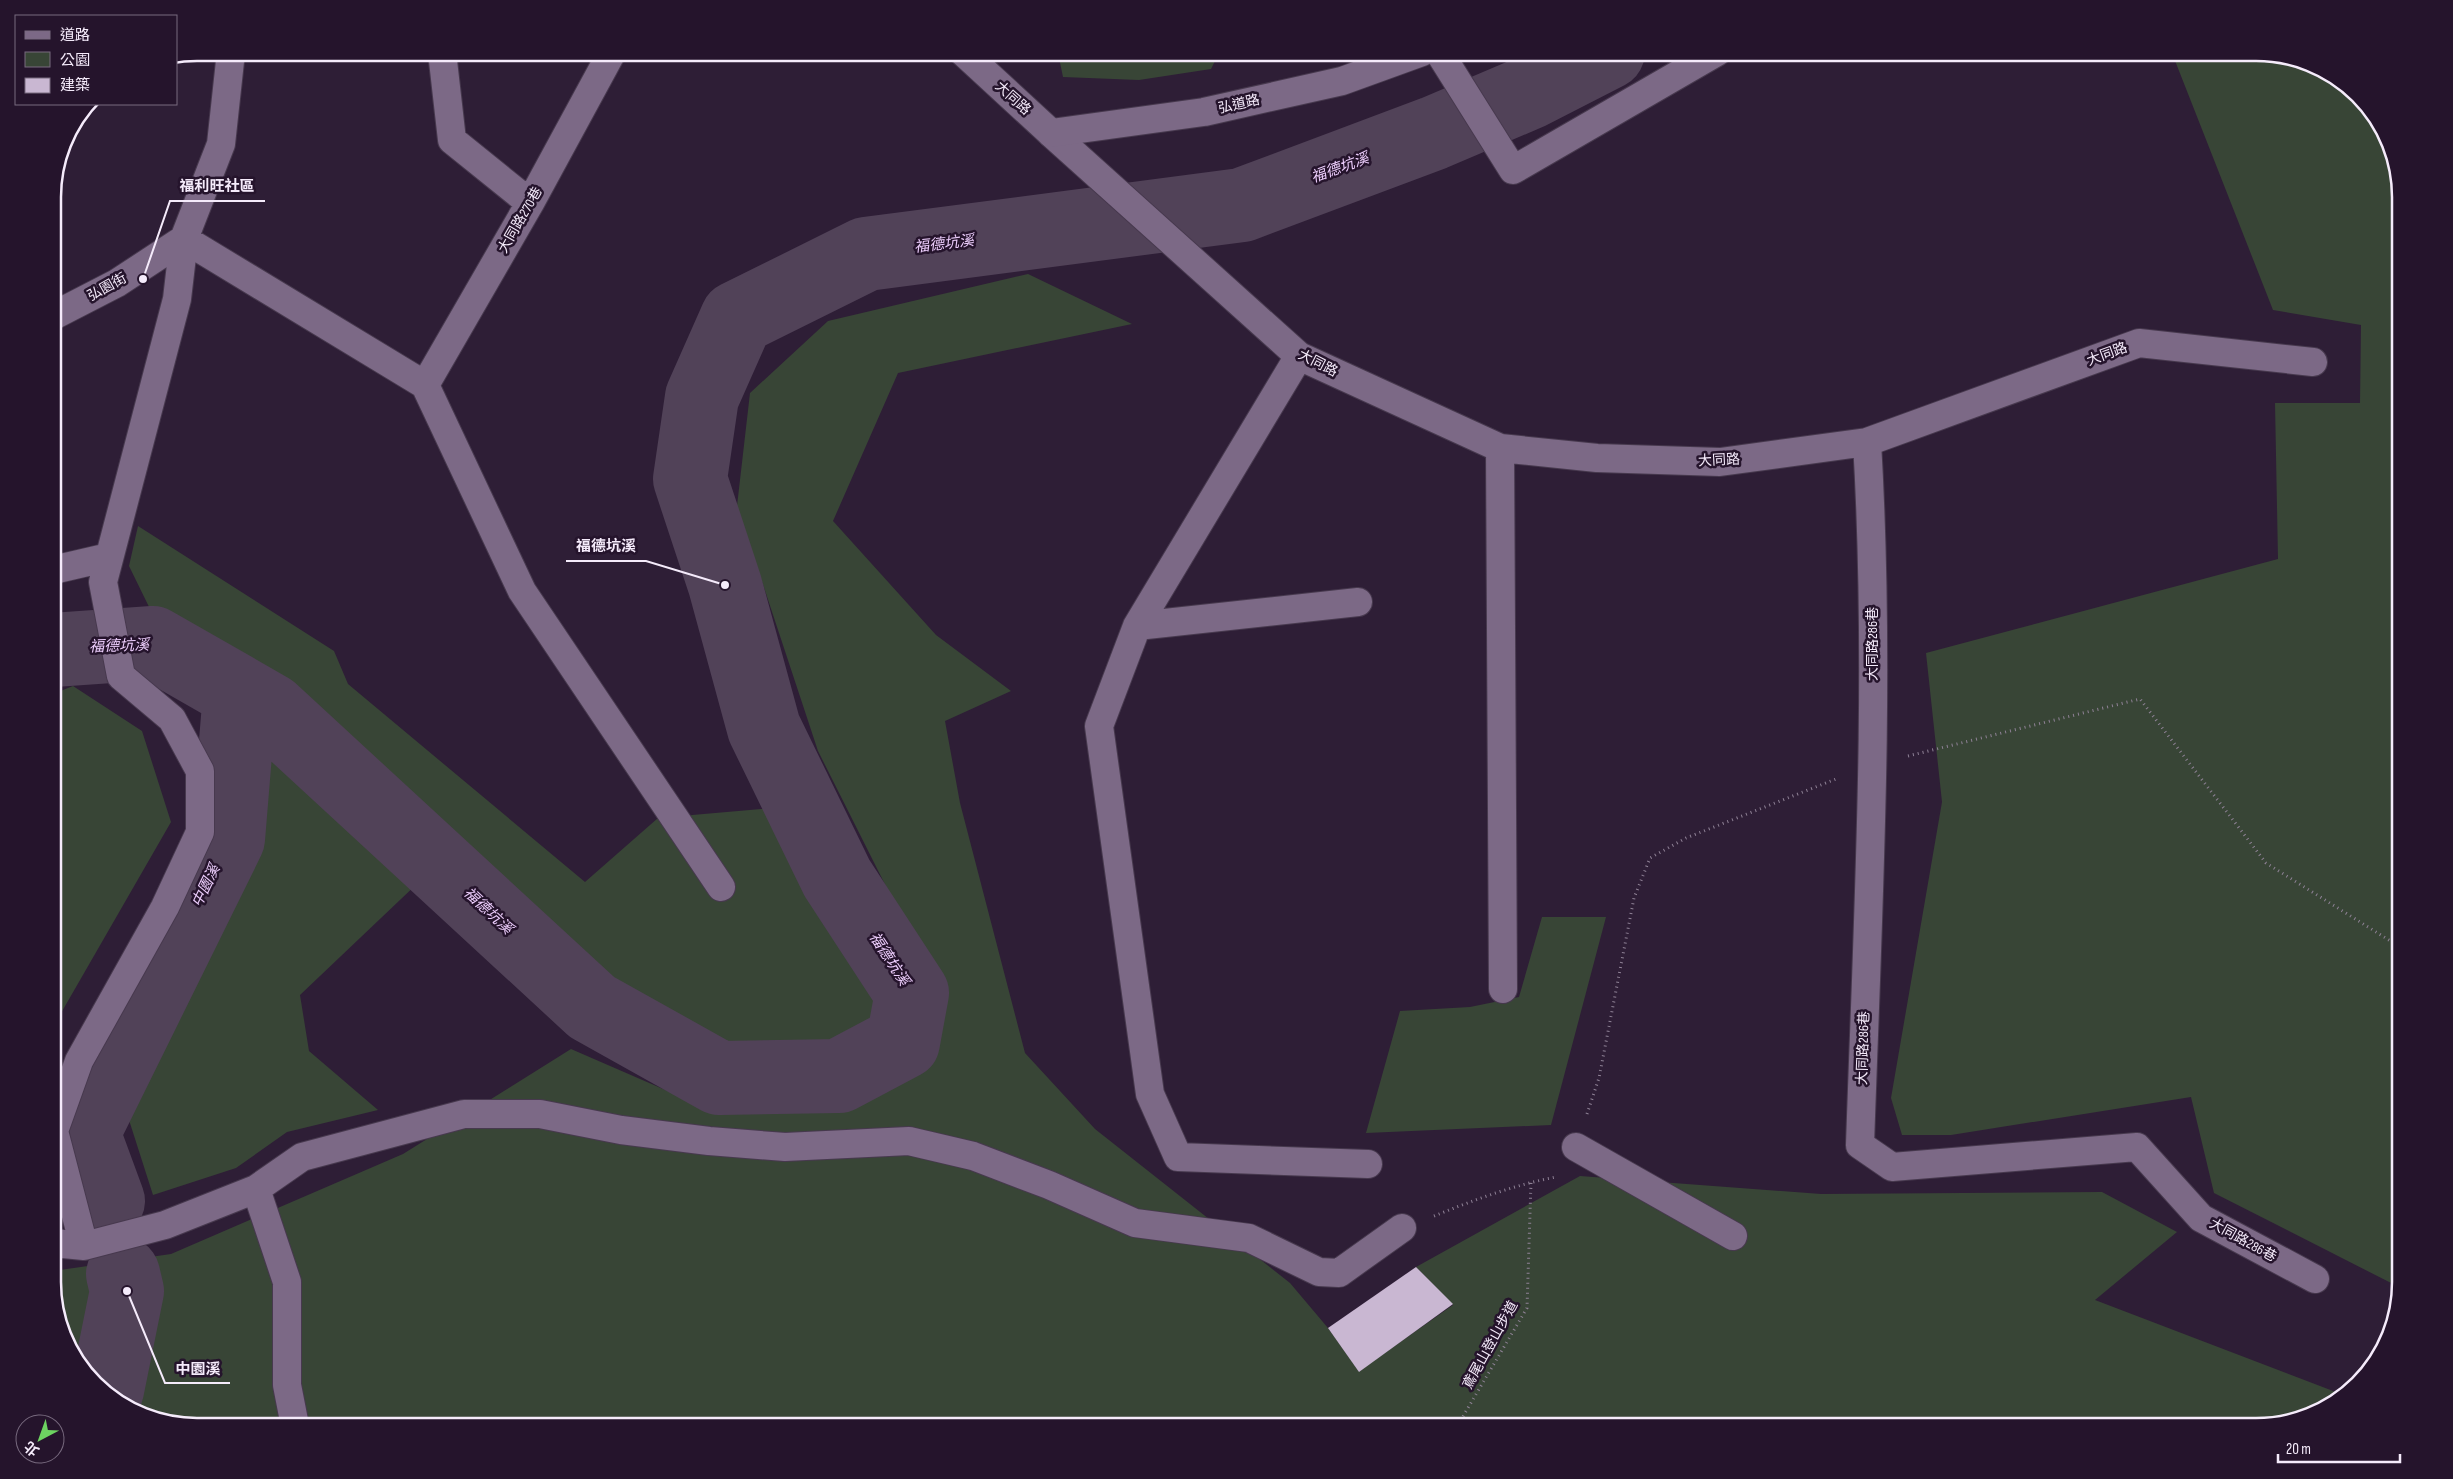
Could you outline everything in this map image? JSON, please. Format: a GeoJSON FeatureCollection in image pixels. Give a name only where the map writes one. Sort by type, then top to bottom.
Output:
{"type":"FeatureCollection","features":[{"type":"Feature","properties":{"kind":"street"},"geometry":{"type":"LineString","coordinates":[[62,1109],[79,1061],[165,907],[200,832],[200,770],[172,719],[121,676],[106,569],[177,299],[184,239],[221,144],[230,61]]}},
{"type":"Feature","properties":{"kind":"street"},"geometry":{"type":"LineString","coordinates":[[443,61],[452,140],[530,203]]}},
{"type":"Feature","properties":{"kind":"street","name":"大同路270巷"},"geometry":{"type":"LineString","coordinates":[[425,385],[530,203],[607,61]]}},
{"type":"Feature","properties":{"kind":"street","name":"大同路"},"geometry":{"type":"LineString","coordinates":[[973,61],[1169,240],[1300,356],[1500,448],[1597,458],[1720,462],[1867,442],[2139,343],[2313,362]]}},
{"type":"Feature","properties":{"kind":"street","name":"弘道路"},"geometry":{"type":"LineString","coordinates":[[1051,133],[1204,112],[1342,81],[1397,61]]}},
{"type":"Feature","properties":{"kind":"street"},"geometry":{"type":"LineString","coordinates":[[1445,61],[1513,170],[1701,61]]}},
{"type":"Feature","properties":{"kind":"street"},"geometry":{"type":"LineString","coordinates":[[184,239],[425,385],[522,591],[721,887]]}},
{"type":"Feature","properties":{"kind":"street","name":"弘園街"},"geometry":{"type":"LineString","coordinates":[[62,311],[117,283],[184,239]]}},
{"type":"Feature","properties":{"kind":"street"},"geometry":{"type":"LineString","coordinates":[[1300,356],[1137,626],[1099,726],[1150,1094],[1178,1157],[1368,1164]]}},
{"type":"Feature","properties":{"kind":"street","name":"大同路286巷"},"geometry":{"type":"LineString","coordinates":[[1867,442],[1871,514],[1873,764],[1860,1145],[1892,1167],[2137,1147],[2202,1218],[2315,1279]]}},
{"type":"Feature","properties":{"kind":"street"},"geometry":{"type":"LineString","coordinates":[[1500,448],[1503,988]]}},
{"type":"Feature","properties":{"kind":"street"},"geometry":{"type":"LineString","coordinates":[[62,570],[106,569]]}},
{"type":"Feature","properties":{"kind":"street"},"geometry":{"type":"LineString","coordinates":[[1137,626],[1358,602]]}},
{"type":"Feature","properties":{"kind":"street"},"geometry":{"type":"LineString","coordinates":[[62,1244],[84,1246],[164,1225],[256,1189],[302,1156],[464,1114],[540,1114],[621,1130],[709,1142],[785,1147],[909,1141],[973,1156],[1049,1185],[1135,1223],[1249,1238],[1319,1272],[1339,1273],[1402,1228]]}},
{"type":"Feature","properties":{"kind":"street"},"geometry":{"type":"LineString","coordinates":[[1576,1147],[1733,1236]]}},
{"type":"Feature","properties":{"kind":"street"},"geometry":{"type":"LineString","coordinates":[[62,1162],[84,1246]]}},
{"type":"Feature","properties":{"kind":"street"},"geometry":{"type":"LineString","coordinates":[[256,1189],[287,1282],[287,1385],[293,1418]]}},
{"type":"Feature","properties":{"kind":"path"},"geometry":{"type":"LineString","coordinates":[[1402,1228],[1488,1195],[1531,1182],[1557,1177],[1576,1147],[1598,1078],[1634,898],[1650,858],[1686,838],[1873,764],[2140,699],[2266,863],[2392,942]]}},
{"type":"Feature","properties":{"kind":"path","name":"鳶尾山登山步道"},"geometry":{"type":"LineString","coordinates":[[1462,1418],[1527,1308],[1531,1182]]}},
{"type":"Feature","properties":{"kind":"green space"},"geometry":{"type":"Polygon","coordinates":[[[1060,61],[1215,61],[1211,69],[1139,80],[1063,77],[1060,61]]]}},
{"type":"Feature","properties":{"kind":"green space"},"geometry":{"type":"Polygon","coordinates":[[[2175,61],[2274,62],[2291,66],[2324,79],[2339,89],[2364,114],[2374,129],[2389,170],[2391,188],[2392,1283],[2214,1193],[2191,1097],[1951,1135],[1902,1135],[1891,1098],[1942,802],[1926,653],[2278,559],[2275,403],[2360,403],[2361,325],[2273,310],[2175,61]]]}},
{"type":"Feature","properties":{"kind":"green space"},"geometry":{"type":"Polygon","coordinates":[[[1028,274],[1132,324],[898,373],[833,521],[936,635],[1011,691],[945,721],[960,803],[1025,1053],[1095,1129],[1290,1283],[1328,1328],[1359,1371],[1453,1305],[1416,1267],[1580,1176],[1821,1194],[2102,1192],[2177,1232],[2095,1300],[2336,1392],[2324,1400],[2291,1413],[2274,1417],[2256,1418],[197,1418],[179,1417],[162,1413],[129,1400],[114,1390],[89,1365],[79,1350],[72,1334],[64,1309],[62,1270],[171,1254],[403,1154],[571,1049],[693,1102],[849,1103],[934,1061],[935,984],[818,751],[737,506],[750,393],[828,321],[1028,274]]]}},
{"type":"Feature","properties":{"kind":"green space"},"geometry":{"type":"Polygon","coordinates":[[[138,526],[334,651],[348,684],[585,882],[658,818],[784,807],[820,898],[880,981],[872,1025],[827,1048],[725,1042],[607,981],[284,693],[152,613],[129,566],[138,526]]]}},
{"type":"Feature","properties":{"kind":"green space"},"geometry":{"type":"Polygon","coordinates":[[[73,686],[142,731],[171,822],[62,1011],[62,690],[73,686]]]}},
{"type":"Feature","properties":{"kind":"green space"},"geometry":{"type":"Polygon","coordinates":[[[263,750],[421,880],[300,995],[309,1051],[378,1110],[287,1132],[236,1168],[153,1195],[129,1120],[251,839],[263,750]]]}},
{"type":"Feature","properties":{"kind":"green space"},"geometry":{"type":"Polygon","coordinates":[[[1542,917],[1606,917],[1551,1125],[1366,1133],[1400,1011],[1470,1007],[1519,997],[1542,917]]]}},
{"type":"Feature","properties":{"kind":"building"},"geometry":{"type":"Polygon","coordinates":[[[1416,1267],[1453,1304],[1359,1372],[1328,1328],[1416,1267]]]}},
{"type":"Feature","properties":{"kind":"waterway","name":"福德坑溪"},"geometry":{"type":"LineString","coordinates":[[62,649],[153,643],[270,710],[592,1007],[719,1078],[839,1076],[903,1042],[912,993],[837,878],[764,728],[725,585],[690,479],[702,397],[737,318],[866,254],[1242,205],[1434,133],[1528,93],[1590,61]]}},
{"type":"Feature","properties":{"kind":"waterway","name":"中園溪"},"geometry":{"type":"LineString","coordinates":[[108,1201],[83,1133],[228,839],[240,693]]}},
{"type":"Feature","properties":{"kind":"waterway","name":"中園溪"},"geometry":{"type":"LineString","coordinates":[[108,1385],[127,1291],[123,1274]]}},
{"type":"Feature","properties":{"kind":"place","name":"福利旺社區"},"geometry":{"type":"Point","coordinates":[143,279]}},
{"type":"Feature","properties":{"kind":"place","name":"福德坑溪"},"geometry":{"type":"Point","coordinates":[725,585]}},
{"type":"Feature","properties":{"kind":"place","name":"中園溪"},"geometry":{"type":"Point","coordinates":[127,1291]}}]}
